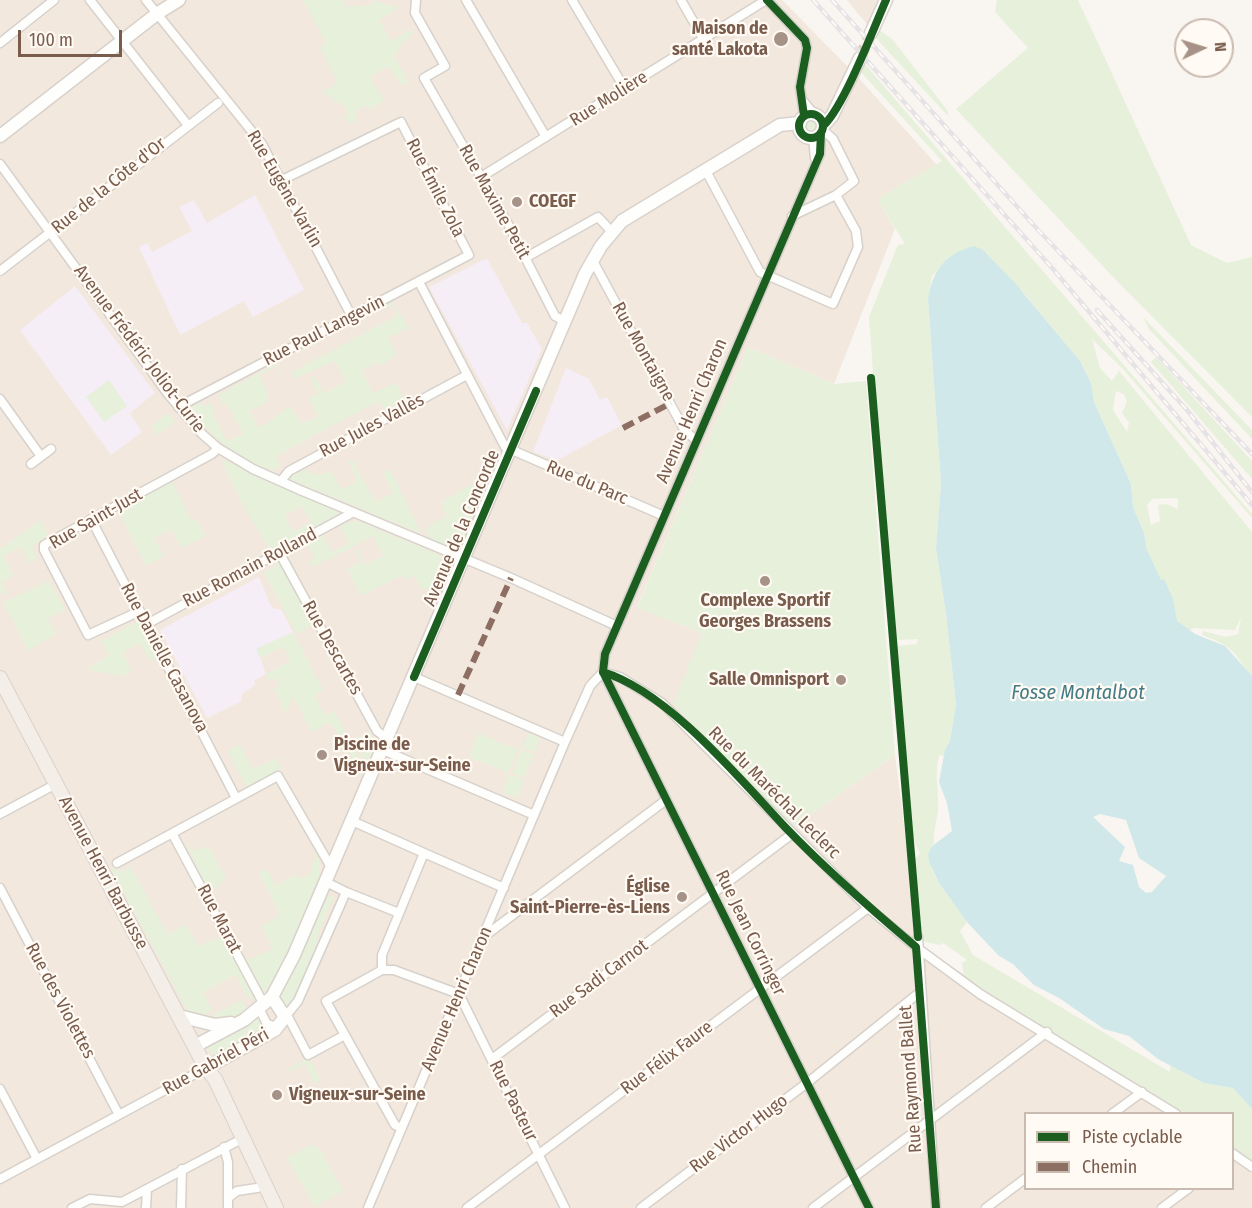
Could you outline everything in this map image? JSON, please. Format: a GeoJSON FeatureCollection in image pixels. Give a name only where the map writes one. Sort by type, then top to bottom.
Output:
{"type":"FeatureCollection","features":[{"type":"Feature","properties":{"kind":"main road","name":"Avenue Henri Barbusse"},"geometry":{"type":"LineString","coordinates":[[0,678],[195,1046],[216,1079],[276,1208]]}},
{"type":"Feature","properties":{"kind":"main road","name":"Avenue Henri Barbusse"},"geometry":{"type":"LineString","coordinates":[[207,1068],[208,1082],[230,1145],[267,1208]]}},
{"type":"Feature","properties":{"kind":"street"},"geometry":{"type":"LineString","coordinates":[[0,43],[54,0]]}},
{"type":"Feature","properties":{"kind":"street"},"geometry":{"type":"LineString","coordinates":[[90,0],[187,124]]}},
{"type":"Feature","properties":{"kind":"street","name":"Rue Eugène Varlin"},"geometry":{"type":"LineString","coordinates":[[146,0],[262,144],[352,317]]}},
{"type":"Feature","properties":{"kind":"street"},"geometry":{"type":"LineString","coordinates":[[0,136],[121,41],[179,0]]}},
{"type":"Feature","properties":{"kind":"street","name":"Rue Maxime Petit"},"geometry":{"type":"LineString","coordinates":[[416,0],[416,14],[445,66],[424,78],[481,177],[555,316],[566,322]]}},
{"type":"Feature","properties":{"kind":"street"},"geometry":{"type":"LineString","coordinates":[[466,0],[546,137]]}},
{"type":"Feature","properties":{"kind":"street"},"geometry":{"type":"LineString","coordinates":[[572,0],[625,89]]}},
{"type":"Feature","properties":{"kind":"street"},"geometry":{"type":"LineString","coordinates":[[681,0],[704,40]]}},
{"type":"Feature","properties":{"kind":"street"},"geometry":{"type":"LineString","coordinates":[[767,0],[805,40],[807,48],[800,87],[806,118],[804,135],[820,132],[833,139],[854,182],[836,195],[792,216]]}},
{"type":"Feature","properties":{"kind":"street","name":"Rue Molière"},"geometry":{"type":"LineString","coordinates":[[481,177],[767,0]]}},
{"type":"Feature","properties":{"kind":"street"},"geometry":{"type":"LineString","coordinates":[[871,33],[886,0]]}},
{"type":"Feature","properties":{"kind":"street"},"geometry":{"type":"LineString","coordinates":[[820,132],[832,116],[860,58]]}},
{"type":"Feature","properties":{"kind":"street","name":"Rue de la Côte d'Or"},"geometry":{"type":"LineString","coordinates":[[0,271],[187,124],[218,103]]}},
{"type":"Feature","properties":{"kind":"street"},"geometry":{"type":"LineString","coordinates":[[806,118],[820,118],[820,132]]}},
{"type":"Feature","properties":{"kind":"street","name":"Avenue de la Concorde"},"geometry":{"type":"LineString","coordinates":[[195,1046],[244,1020],[266,1003],[332,869],[592,261],[622,221],[780,124],[806,118]]}},
{"type":"Feature","properties":{"kind":"street","name":"Rue Émile Zola"},"geometry":{"type":"LineString","coordinates":[[282,180],[401,122],[469,255]]}},
{"type":"Feature","properties":{"kind":"street","name":"Avenue Henri Charon"},"geometry":{"type":"LineString","coordinates":[[368,1208],[565,742],[590,686],[603,672],[605,654],[814,163],[820,132]]}},
{"type":"Feature","properties":{"kind":"street","name":"Avenue Frédéric Joliot-Curie"},"geometry":{"type":"LineString","coordinates":[[0,164],[178,407],[218,448],[253,469],[352,513],[464,558],[617,626]]}},
{"type":"Feature","properties":{"kind":"street"},"geometry":{"type":"LineString","coordinates":[[705,169],[756,267],[767,275],[833,304],[858,247],[859,239],[836,195]]}},
{"type":"Feature","properties":{"kind":"street"},"geometry":{"type":"LineString","coordinates":[[525,258],[598,217],[612,232]]}},
{"type":"Feature","properties":{"kind":"street","name":"Rue Paul Langevin"},"geometry":{"type":"LineString","coordinates":[[178,407],[469,255]]}},
{"type":"Feature","properties":{"kind":"street","name":"Rue Montaigne"},"geometry":{"type":"LineString","coordinates":[[592,261],[685,431],[696,440]]}},
{"type":"Feature","properties":{"kind":"street"},"geometry":{"type":"LineString","coordinates":[[419,282],[505,447],[511,450]]}},
{"type":"Feature","properties":{"kind":"street","name":"Rue Jules Vallès"},"geometry":{"type":"LineString","coordinates":[[281,481],[289,471],[467,375]]}},
{"type":"Feature","properties":{"kind":"street"},"geometry":{"type":"LineString","coordinates":[[0,399],[40,455]]}},
{"type":"Feature","properties":{"kind":"street","name":"Rue Saint-Just"},"geometry":{"type":"LineString","coordinates":[[140,611],[88,635],[44,550],[44,545],[212,454],[218,448]]}},
{"type":"Feature","properties":{"kind":"street"},"geometry":{"type":"LineString","coordinates":[[31,464],[51,449]]}},
{"type":"Feature","properties":{"kind":"street","name":"Rue du Parc"},"geometry":{"type":"LineString","coordinates":[[511,450],[664,516]]}},
{"type":"Feature","properties":{"kind":"street","name":"Rue Romain Rolland"},"geometry":{"type":"LineString","coordinates":[[147,624],[352,513]]}},
{"type":"Feature","properties":{"kind":"street","name":"Rue Danielle Casanova"},"geometry":{"type":"LineString","coordinates":[[91,519],[236,798]]}},
{"type":"Feature","properties":{"kind":"street","name":"Rue Descartes"},"geometry":{"type":"LineString","coordinates":[[279,552],[385,745]]}},
{"type":"Feature","properties":{"kind":"street","name":"Rue Jean Corringer"},"geometry":{"type":"LineString","coordinates":[[603,672],[869,1208]]}},
{"type":"Feature","properties":{"kind":"street","name":"Rue du Maréchal Leclerc"},"geometry":{"type":"LineString","coordinates":[[603,672],[620,677],[662,703],[868,908],[916,947],[980,994],[1047,1032],[1174,1112]]}},
{"type":"Feature","properties":{"kind":"street"},"geometry":{"type":"LineString","coordinates":[[414,677],[565,742]]}},
{"type":"Feature","properties":{"kind":"street"},"geometry":{"type":"LineString","coordinates":[[385,745],[534,815]]}},
{"type":"Feature","properties":{"kind":"street"},"geometry":{"type":"LineString","coordinates":[[117,863],[173,835],[279,776],[332,869]]}},
{"type":"Feature","properties":{"kind":"street"},"geometry":{"type":"LineString","coordinates":[[0,814],[56,784]]}},
{"type":"Feature","properties":{"kind":"street"},"geometry":{"type":"LineString","coordinates":[[483,938],[666,800]]}},
{"type":"Feature","properties":{"kind":"street"},"geometry":{"type":"LineString","coordinates":[[352,821],[504,888]]}},
{"type":"Feature","properties":{"kind":"street","name":"Rue Sadi Carnot"},"geometry":{"type":"LineString","coordinates":[[492,1059],[792,834]]}},
{"type":"Feature","properties":{"kind":"street","name":"Rue Marat"},"geometry":{"type":"LineString","coordinates":[[173,835],[261,999],[266,1003],[267,1024],[284,1019],[308,1055],[345,1035]]}},
{"type":"Feature","properties":{"kind":"street"},"geometry":{"type":"LineString","coordinates":[[382,970],[382,955],[424,853]]}},
{"type":"Feature","properties":{"kind":"street"},"geometry":{"type":"LineString","coordinates":[[326,882],[399,913]]}},
{"type":"Feature","properties":{"kind":"street","name":"Rue des Violettes"},"geometry":{"type":"LineString","coordinates":[[0,888],[119,1114]]}},
{"type":"Feature","properties":{"kind":"street","name":"Rue Gabriel Péri"},"geometry":{"type":"LineString","coordinates":[[0,1179],[207,1068],[284,1019],[298,1001],[346,891]]}},
{"type":"Feature","properties":{"kind":"street","name":"Rue Félix Faure"},"geometry":{"type":"LineString","coordinates":[[467,1208],[868,908]]}},
{"type":"Feature","properties":{"kind":"street","name":"Rue Raymond Ballet"},"geometry":{"type":"LineString","coordinates":[[918,937],[916,947],[936,1208]]}},
{"type":"Feature","properties":{"kind":"street"},"geometry":{"type":"LineString","coordinates":[[401,1128],[395,1125],[326,1001],[382,970],[394,970],[459,994]]}},
{"type":"Feature","properties":{"kind":"street","name":"Rue Victor Hugo"},"geometry":{"type":"LineString","coordinates":[[641,1208],[807,1083],[920,992]]}},
{"type":"Feature","properties":{"kind":"street","name":"Rue Pasteur"},"geometry":{"type":"LineString","coordinates":[[459,994],[566,1208]]}},
{"type":"Feature","properties":{"kind":"street"},"geometry":{"type":"LineString","coordinates":[[266,1003],[284,1019]]}},
{"type":"Feature","properties":{"kind":"street","name":"Avenue de la Concorde"},"geometry":{"type":"LineString","coordinates":[[179,1016],[215,1025],[244,1020]]}},
{"type":"Feature","properties":{"kind":"street"},"geometry":{"type":"LineString","coordinates":[[813,1208],[1047,1032]]}},
{"type":"Feature","properties":{"kind":"street"},"geometry":{"type":"LineString","coordinates":[[0,1089],[37,1159]]}},
{"type":"Feature","properties":{"kind":"street"},"geometry":{"type":"LineString","coordinates":[[1113,1112],[1142,1092]]}},
{"type":"Feature","properties":{"kind":"street"},"geometry":{"type":"LineString","coordinates":[[72,1208],[90,1199],[122,1202],[182,1168],[230,1145]]}},
{"type":"Feature","properties":{"kind":"street"},"geometry":{"type":"LineString","coordinates":[[228,1208],[230,1145]]}},
{"type":"Feature","properties":{"kind":"street"},"geometry":{"type":"LineString","coordinates":[[1234,1155],[1252,1167]]}},
{"type":"Feature","properties":{"kind":"street"},"geometry":{"type":"LineString","coordinates":[[181,1208],[182,1168]]}},
{"type":"Feature","properties":{"kind":"street"},"geometry":{"type":"LineString","coordinates":[[986,1208],[1024,1180]]}},
{"type":"Feature","properties":{"kind":"street"},"geometry":{"type":"LineString","coordinates":[[228,1198],[237,1191],[257,1188]]}},
{"type":"Feature","properties":{"kind":"street"},"geometry":{"type":"LineString","coordinates":[[146,1208],[147,1189]]}},
{"type":"Feature","properties":{"kind":"street"},"geometry":{"type":"LineString","coordinates":[[1162,1208],[1186,1190]]}},
{"type":"Feature","properties":{"kind":"shaded area"},"geometry":{"type":"Polygon","coordinates":[[[0,0],[782,0],[855,74],[937,165],[877,199],[895,229],[834,384],[748,347],[637,607],[702,633],[794,826],[895,755],[919,945],[1031,1018],[1165,1112],[1024,1112],[1024,1190],[1234,1190],[1234,1161],[1252,1174],[1252,1208],[0,1208],[0,0]]]}},
{"type":"Feature","properties":{"kind":"shaded area"},"geometry":{"type":"Polygon","coordinates":[[[847,0],[880,0],[869,27],[847,0]]]}},
{"type":"Feature","properties":{"kind":"shaded area"},"geometry":{"type":"Polygon","coordinates":[[[255,195],[304,290],[253,317],[244,301],[180,335],[139,247],[147,243],[152,252],[192,231],[179,207],[194,200],[207,223],[255,195]]]}},
{"type":"Feature","properties":{"kind":"shaded area"},"geometry":{"type":"Polygon","coordinates":[[[487,258],[522,323],[527,323],[542,349],[507,430],[429,287],[487,258]]]}},
{"type":"Feature","properties":{"kind":"shaded area"},"geometry":{"type":"Polygon","coordinates":[[[75,286],[155,393],[130,413],[142,432],[111,455],[20,330],[75,286]]]}},
{"type":"Feature","properties":{"kind":"shaded area"},"geometry":{"type":"Polygon","coordinates":[[[566,368],[589,379],[600,400],[607,397],[622,425],[558,460],[533,452],[566,368]]]}},
{"type":"Feature","properties":{"kind":"shaded area"},"geometry":{"type":"Polygon","coordinates":[[[259,577],[271,606],[281,609],[293,632],[257,649],[266,674],[254,681],[255,685],[242,694],[242,701],[207,718],[160,630],[259,577]]]}},
{"type":"Feature","properties":{"kind":"green space"},"geometry":{"type":"Polygon","coordinates":[[[303,0],[344,0],[345,7],[371,5],[371,0],[399,8],[379,20],[391,41],[411,29],[413,33],[396,55],[408,85],[400,84],[388,66],[370,77],[384,100],[371,110],[368,105],[355,111],[356,118],[351,125],[344,117],[348,114],[346,108],[322,92],[337,83],[320,47],[326,43],[303,0]]]}},
{"type":"Feature","properties":{"kind":"green space"},"geometry":{"type":"Polygon","coordinates":[[[997,0],[1078,0],[1191,245],[1227,263],[1252,257],[1252,417],[1114,278],[956,109],[1028,48],[995,12],[997,0]]]}},
{"type":"Feature","properties":{"kind":"green space"},"geometry":{"type":"Polygon","coordinates":[[[878,29],[893,40],[947,110],[949,117],[874,36],[878,29]]]}},
{"type":"Feature","properties":{"kind":"green space"},"geometry":{"type":"Polygon","coordinates":[[[863,62],[1252,514],[1252,518],[1122,368],[1092,339],[1100,368],[1112,381],[1119,371],[1252,532],[1252,681],[1233,652],[1221,643],[1202,635],[1203,631],[1226,637],[1238,634],[1241,617],[1235,630],[1194,628],[1174,639],[1138,529],[1142,528],[1133,507],[1131,484],[1094,402],[1091,383],[1080,361],[1028,298],[986,253],[948,259],[932,276],[928,298],[941,484],[936,548],[956,704],[950,741],[944,756],[939,755],[938,809],[930,862],[940,884],[967,922],[960,931],[973,955],[1170,1072],[1170,1065],[1204,1083],[1233,1088],[1252,1109],[1252,1165],[1234,1152],[1234,1112],[1177,1112],[1130,1080],[964,978],[962,963],[967,960],[943,943],[940,945],[922,941],[915,859],[920,854],[909,829],[897,646],[917,644],[918,639],[897,640],[882,496],[869,317],[898,245],[905,244],[877,199],[942,161],[860,71],[863,62]],[[1116,391],[1113,410],[1127,432],[1129,423],[1122,413],[1127,402],[1124,394],[1116,391]],[[1152,499],[1147,505],[1151,525],[1160,521],[1158,505],[1166,504],[1178,509],[1178,499],[1152,499]]]}},
{"type":"Feature","properties":{"kind":"green space"},"geometry":{"type":"Polygon","coordinates":[[[811,119],[816,121],[818,126],[816,131],[811,133],[806,131],[804,126],[806,121],[811,119]]]}},
{"type":"Feature","properties":{"kind":"green space"},"geometry":{"type":"Polygon","coordinates":[[[392,300],[409,328],[388,337],[397,354],[381,366],[379,362],[362,371],[373,393],[396,383],[405,400],[385,411],[379,401],[276,456],[281,467],[271,469],[245,460],[205,428],[189,409],[199,402],[204,406],[210,402],[215,410],[212,412],[227,441],[243,434],[227,403],[223,405],[218,395],[277,363],[287,383],[276,366],[259,376],[268,392],[267,402],[250,411],[259,428],[291,406],[301,424],[318,416],[309,399],[318,393],[311,377],[315,377],[324,393],[346,382],[335,361],[294,379],[292,372],[398,315],[393,304],[385,308],[383,305],[392,300]]]}},
{"type":"Feature","properties":{"kind":"green space"},"geometry":{"type":"Polygon","coordinates":[[[1143,317],[1252,430],[1252,439],[1149,329],[1143,317]]]}},
{"type":"Feature","properties":{"kind":"green space","name":"Complexe Sportif Georges Brassens"},"geometry":{"type":"Polygon","coordinates":[[[748,347],[834,384],[866,381],[895,755],[794,826],[673,704],[702,633],[637,608],[748,347]]]}},
{"type":"Feature","properties":{"kind":"green space"},"geometry":{"type":"Polygon","coordinates":[[[1156,357],[1252,461],[1252,479],[1151,362],[1156,357]]]}},
{"type":"Feature","properties":{"kind":"green space"},"geometry":{"type":"Polygon","coordinates":[[[109,380],[127,406],[104,422],[86,397],[109,380]]]}},
{"type":"Feature","properties":{"kind":"green space"},"geometry":{"type":"Polygon","coordinates":[[[167,413],[175,422],[158,435],[151,426],[167,413]]]}},
{"type":"Feature","properties":{"kind":"green space"},"geometry":{"type":"Polygon","coordinates":[[[221,459],[337,511],[337,516],[271,551],[240,500],[221,459]],[[302,506],[285,515],[293,532],[311,522],[302,506]]]}},
{"type":"Feature","properties":{"kind":"green space"},"geometry":{"type":"Polygon","coordinates":[[[352,460],[376,502],[393,493],[384,476],[385,472],[390,469],[422,534],[289,479],[290,475],[302,468],[316,475],[331,471],[342,489],[358,481],[348,461],[352,460]]]}},
{"type":"Feature","properties":{"kind":"green space"},"geometry":{"type":"Polygon","coordinates":[[[483,478],[486,487],[461,546],[454,549],[428,539],[430,535],[424,529],[446,516],[441,502],[483,478]]]}},
{"type":"Feature","properties":{"kind":"green space"},"geometry":{"type":"Polygon","coordinates":[[[172,481],[192,521],[197,519],[206,536],[182,548],[171,529],[154,538],[164,556],[146,566],[117,510],[172,481]]]}},
{"type":"Feature","properties":{"kind":"green space"},"geometry":{"type":"Polygon","coordinates":[[[40,520],[48,535],[32,547],[37,558],[30,563],[21,546],[4,556],[14,576],[1,582],[7,593],[2,595],[0,591],[0,549],[40,520]]]}},
{"type":"Feature","properties":{"kind":"green space"},"geometry":{"type":"Polygon","coordinates":[[[358,521],[439,555],[452,566],[438,600],[431,589],[421,589],[414,576],[406,579],[401,576],[361,596],[347,569],[361,562],[355,550],[357,548],[366,565],[383,556],[373,536],[318,565],[311,565],[309,561],[315,558],[307,543],[322,535],[332,552],[349,543],[339,525],[358,521]]]}},
{"type":"Feature","properties":{"kind":"green space"},"geometry":{"type":"Polygon","coordinates":[[[275,559],[281,560],[313,625],[297,634],[264,573],[277,565],[275,559]]]}},
{"type":"Feature","properties":{"kind":"green space"},"geometry":{"type":"Polygon","coordinates":[[[49,581],[65,609],[48,618],[56,634],[28,651],[3,602],[49,581]]]}},
{"type":"Feature","properties":{"kind":"green space"},"geometry":{"type":"Polygon","coordinates":[[[140,620],[156,650],[155,659],[149,660],[140,643],[123,652],[132,671],[123,676],[87,669],[109,655],[101,641],[140,620]]]}},
{"type":"Feature","properties":{"kind":"green space"},"geometry":{"type":"Polygon","coordinates":[[[293,632],[323,690],[315,695],[324,715],[334,711],[366,769],[363,777],[355,772],[359,769],[330,722],[312,733],[293,695],[286,713],[274,689],[280,684],[277,678],[270,681],[266,674],[290,661],[283,647],[260,658],[256,649],[293,632]]]}},
{"type":"Feature","properties":{"kind":"green space"},"geometry":{"type":"Polygon","coordinates":[[[370,731],[375,745],[368,765],[354,739],[370,731]]]}},
{"type":"Feature","properties":{"kind":"green space"},"geometry":{"type":"Polygon","coordinates":[[[478,733],[516,749],[524,735],[501,789],[506,772],[469,757],[478,733]]]}},
{"type":"Feature","properties":{"kind":"green space"},"geometry":{"type":"Polygon","coordinates":[[[528,733],[541,738],[535,752],[522,747],[528,733]]]}},
{"type":"Feature","properties":{"kind":"green space"},"geometry":{"type":"Polygon","coordinates":[[[240,744],[253,769],[276,758],[281,769],[247,788],[227,751],[240,744]]]}},
{"type":"Feature","properties":{"kind":"green space"},"geometry":{"type":"Polygon","coordinates":[[[521,749],[534,755],[524,778],[512,773],[521,749]]]}},
{"type":"Feature","properties":{"kind":"green space"},"geometry":{"type":"Polygon","coordinates":[[[510,775],[525,781],[517,798],[503,793],[510,775]]]}},
{"type":"Feature","properties":{"kind":"green space"},"geometry":{"type":"Polygon","coordinates":[[[191,846],[195,851],[208,846],[226,878],[210,893],[188,853],[191,846]]]}},
{"type":"Feature","properties":{"kind":"green space"},"geometry":{"type":"Polygon","coordinates":[[[316,853],[320,863],[320,876],[277,977],[270,988],[264,992],[246,961],[272,949],[262,926],[280,915],[259,873],[267,869],[276,886],[293,876],[304,878],[310,874],[316,853]]]}},
{"type":"Feature","properties":{"kind":"green space"},"geometry":{"type":"Polygon","coordinates":[[[116,866],[120,872],[131,867],[168,935],[186,924],[198,946],[223,936],[255,1000],[247,997],[236,975],[203,992],[212,1010],[205,1013],[207,1018],[186,1009],[111,869],[116,866]]]}},
{"type":"Feature","properties":{"kind":"green space"},"geometry":{"type":"Polygon","coordinates":[[[327,894],[334,897],[316,939],[320,941],[299,991],[287,1008],[282,992],[327,894]]]}},
{"type":"Feature","properties":{"kind":"green space"},"geometry":{"type":"Polygon","coordinates":[[[242,1000],[248,1010],[234,1017],[212,1019],[214,1014],[242,1000]]]}},
{"type":"Feature","properties":{"kind":"green space"},"geometry":{"type":"Polygon","coordinates":[[[259,1016],[267,1029],[214,1057],[207,1047],[210,1044],[259,1016]]]}},
{"type":"Feature","properties":{"kind":"green space"},"geometry":{"type":"Polygon","coordinates":[[[309,1058],[321,1081],[315,1084],[305,1064],[289,1072],[288,1069],[309,1058]]]}},
{"type":"Feature","properties":{"kind":"green space"},"geometry":{"type":"Polygon","coordinates":[[[312,1144],[325,1155],[343,1191],[315,1207],[287,1158],[312,1144]]]}},
{"type":"Feature","properties":{"kind":"water","name":"Fosse Montalbot"},"geometry":{"type":"Polygon","coordinates":[[[974,246],[983,250],[1015,283],[1080,361],[1091,383],[1094,402],[1131,484],[1133,507],[1144,533],[1146,548],[1173,599],[1177,621],[1195,634],[1225,646],[1252,676],[1252,1109],[1233,1088],[1204,1083],[1158,1059],[1129,1036],[1104,1029],[1059,998],[1034,985],[1013,964],[999,956],[967,922],[939,883],[930,864],[928,855],[931,847],[952,831],[947,803],[939,782],[945,750],[950,741],[956,704],[936,548],[941,484],[928,298],[933,279],[942,264],[964,249],[974,246]],[[1100,814],[1093,817],[1125,847],[1119,861],[1133,865],[1139,887],[1146,893],[1152,892],[1166,876],[1139,858],[1126,820],[1100,814]]]}},
{"type":"Feature","properties":{"kind":"tunnel"},"geometry":{"type":"LineString","coordinates":[[860,58],[871,33]]}},
{"type":"Feature","properties":{"kind":"railway"},"geometry":{"type":"LineString","coordinates":[[813,0],[1053,269],[1252,505]]}},
{"type":"Feature","properties":{"kind":"railway"},"geometry":{"type":"LineString","coordinates":[[832,0],[1039,231],[1252,454]]}},
{"type":"Feature","properties":{"kind":"railway"},"geometry":{"type":"LineString","coordinates":[[1097,310],[1187,410],[1252,492]]}},
{"type":"Feature","properties":{"kind":"marked path"},"geometry":{"type":"LineString","coordinates":[[623,428],[671,403]]}},
{"type":"Feature","properties":{"kind":"marked path"},"geometry":{"type":"LineString","coordinates":[[458,695],[511,578]]}},
{"type":"Feature","properties":{"kind":"cycle path"},"geometry":{"type":"LineString","coordinates":[[767,0],[805,40],[807,48],[800,87],[804,116]]}},
{"type":"Feature","properties":{"kind":"cycle path"},"geometry":{"type":"LineString","coordinates":[[824,125],[841,101],[886,0]]}},
{"type":"Feature","properties":{"kind":"cycle path"},"geometry":{"type":"LineString","coordinates":[[811,114],[816,115],[822,121],[823,126],[822,131],[816,137],[811,138],[806,137],[800,131],[799,126],[800,121],[806,115],[811,114]]}},
{"type":"Feature","properties":{"kind":"cycle path"},"geometry":{"type":"LineString","coordinates":[[603,672],[605,654],[820,154],[821,133]]}},
{"type":"Feature","properties":{"kind":"cycle path"},"geometry":{"type":"LineString","coordinates":[[871,378],[918,937]]}},
{"type":"Feature","properties":{"kind":"cycle path"},"geometry":{"type":"LineString","coordinates":[[414,677],[536,391]]}},
{"type":"Feature","properties":{"kind":"cycle path"},"geometry":{"type":"LineString","coordinates":[[603,672],[628,682],[677,717],[724,762],[816,859],[916,947],[936,1208]]}},
{"type":"Feature","properties":{"kind":"cycle path"},"geometry":{"type":"LineString","coordinates":[[603,672],[869,1208]]}},
{"type":"Feature","properties":{"kind":"place","name":"Maison de santé Lakota"},"geometry":{"type":"Point","coordinates":[781,39]}},
{"type":"Feature","properties":{"kind":"place","name":"COEGF"},"geometry":{"type":"Point","coordinates":[517,202]}},
{"type":"Feature","properties":{"kind":"place","name":"Complexe Sportif Georges Brassens"},"geometry":{"type":"Point","coordinates":[765,581]}},
{"type":"Feature","properties":{"kind":"place","name":"Salle Omnisport"},"geometry":{"type":"Point","coordinates":[841,680]}},
{"type":"Feature","properties":{"kind":"place","name":"Piscine de Vigneux-sur-Seine"},"geometry":{"type":"Point","coordinates":[322,755]}},
{"type":"Feature","properties":{"kind":"place","name":"Église Saint-Pierre-ès-Liens"},"geometry":{"type":"Point","coordinates":[682,897]}},
{"type":"Feature","properties":{"kind":"place","name":"Vigneux-sur-Seine"},"geometry":{"type":"Point","coordinates":[277,1095]}}]}
